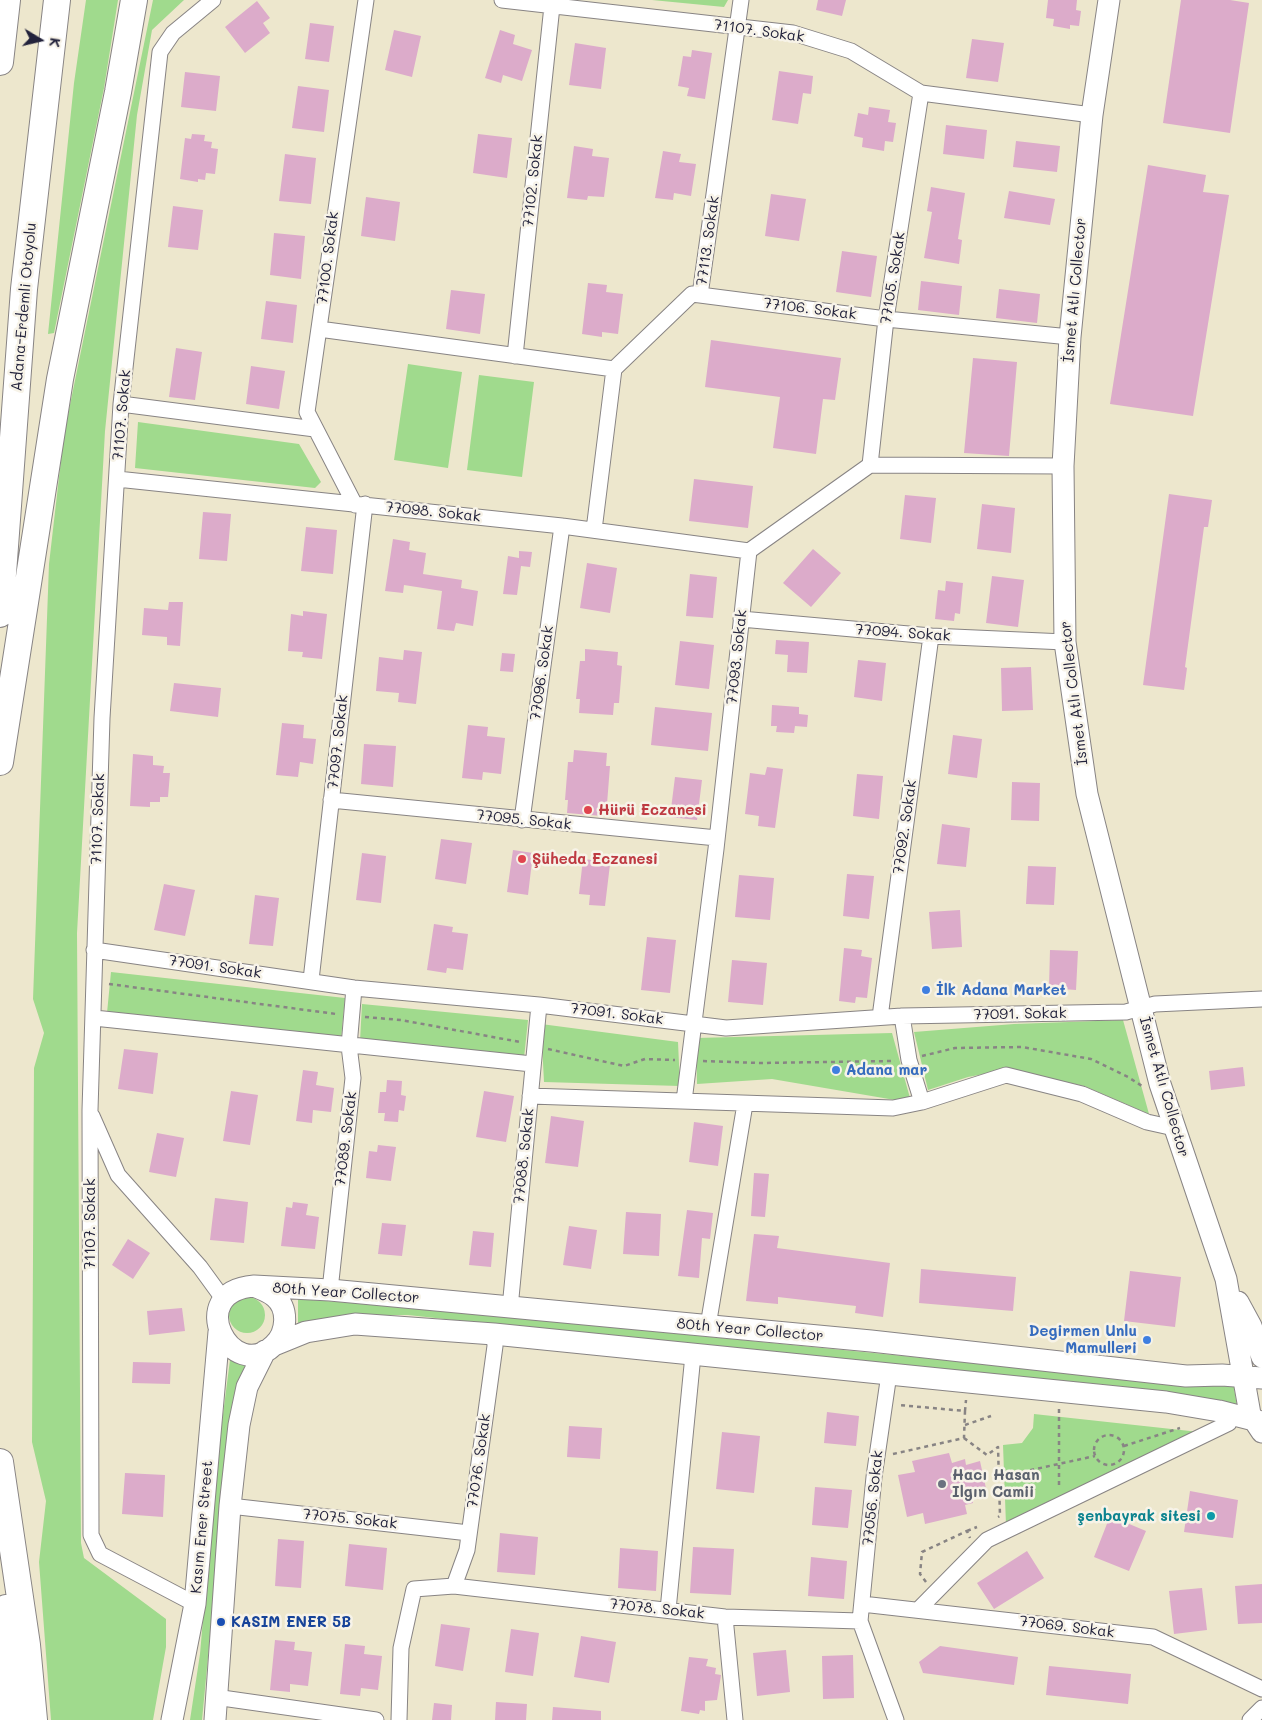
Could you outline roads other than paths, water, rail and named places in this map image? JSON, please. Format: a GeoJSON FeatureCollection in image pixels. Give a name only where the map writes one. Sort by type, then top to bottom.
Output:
{"type":"FeatureCollection","features":[{"type":"Feature","properties":{"kind":"highway"},"geometry":{"type":"LineString","coordinates":[[0,62],[7,0]]}},
{"type":"Feature","properties":{"kind":"highway","name":"Adana-Erdemli Otoyolu"},"geometry":{"type":"LineString","coordinates":[[0,614],[24,289],[57,0]]}},
{"type":"Feature","properties":{"kind":"highway"},"geometry":{"type":"LineString","coordinates":[[0,762],[60,379],[118,92],[134,0]]}},
{"type":"Feature","properties":{"kind":"highway"},"geometry":{"type":"LineString","coordinates":[[0,1462],[27,1645],[34,1720]]}},
{"type":"Feature","properties":{"kind":"highway"},"geometry":{"type":"LineString","coordinates":[[0,1491],[13,1720]]}},
{"type":"Feature","properties":{"kind":"main road","name":"İsmet Atlı Collector"},"geometry":{"type":"LineString","coordinates":[[1109,0],[1092,115],[1070,337],[1063,466],[1065,642],[1087,794],[1160,1084],[1226,1279],[1253,1378],[1250,1414],[1260,1425]]}},
{"type":"Feature","properties":{"kind":"main road","name":"İsmet Atlı Collector"},"geometry":{"type":"LineString","coordinates":[[1226,1279],[1250,1326],[1262,1357]]}},
{"type":"Feature","properties":{"kind":"main road","name":"80th Year Collector"},"geometry":{"type":"LineString","coordinates":[[254,1286],[330,1290],[708,1326],[1186,1376],[1253,1378]]}},
{"type":"Feature","properties":{"kind":"main road"},"geometry":{"type":"LineString","coordinates":[[254,1286],[275,1296],[285,1315],[285,1326],[270,1348],[254,1354],[233,1350],[219,1332],[217,1321],[219,1310],[224,1300],[238,1290],[254,1286]]}},
{"type":"Feature","properties":{"kind":"main road","name":"80th Year Collector"},"geometry":{"type":"LineString","coordinates":[[270,1348],[306,1332],[355,1324],[494,1334],[1166,1402],[1232,1414],[1260,1425]]}},
{"type":"Feature","properties":{"kind":"main road","name":"Kasım Ener Street"},"geometry":{"type":"LineString","coordinates":[[172,1720],[195,1604],[219,1332]]}},
{"type":"Feature","properties":{"kind":"main road","name":"Kasım Ener Street"},"geometry":{"type":"LineString","coordinates":[[214,1720],[230,1506],[239,1425],[247,1387],[270,1348]]}},
{"type":"Feature","properties":{"kind":"main road"},"geometry":{"type":"LineString","coordinates":[[184,1720],[202,1607],[198,1577]]}},
{"type":"Feature","properties":{"kind":"main road"},"geometry":{"type":"LineString","coordinates":[[206,1720],[215,1609],[224,1578]]}},
{"type":"Feature","properties":{"kind":"street","name":"71107. Sokak"},"geometry":{"type":"LineString","coordinates":[[195,1604],[100,1554],[91,1535],[90,1110],[102,718],[121,404],[160,52],[172,33],[212,0]]}},
{"type":"Feature","properties":{"kind":"street","name":"77100. Sokak"},"geometry":{"type":"LineString","coordinates":[[360,504],[315,429],[307,412],[366,0]]}},
{"type":"Feature","properties":{"kind":"street","name":"71107. Sokak"},"geometry":{"type":"LineString","coordinates":[[502,0],[793,33],[851,51],[922,93],[1092,115]]}},
{"type":"Feature","properties":{"kind":"street","name":"77113. Sokak"},"geometry":{"type":"LineString","coordinates":[[614,369],[692,294],[700,295],[741,0]]}},
{"type":"Feature","properties":{"kind":"street","name":"77102. Sokak"},"geometry":{"type":"LineString","coordinates":[[515,356],[552,6]]}},
{"type":"Feature","properties":{"kind":"street","name":"77105. Sokak"},"geometry":{"type":"LineString","coordinates":[[870,465],[886,319],[922,93]]}},
{"type":"Feature","properties":{"kind":"street","name":"77106. Sokak"},"geometry":{"type":"LineString","coordinates":[[700,295],[886,319],[1070,337]]}},
{"type":"Feature","properties":{"kind":"street"},"geometry":{"type":"LineString","coordinates":[[319,330],[614,369],[594,530]]}},
{"type":"Feature","properties":{"kind":"street"},"geometry":{"type":"LineString","coordinates":[[121,404],[315,429]]}},
{"type":"Feature","properties":{"kind":"street"},"geometry":{"type":"LineString","coordinates":[[749,551],[870,465],[1063,466]]}},
{"type":"Feature","properties":{"kind":"street","name":"77098. Sokak"},"geometry":{"type":"LineString","coordinates":[[117,479],[562,526],[749,551]]}},
{"type":"Feature","properties":{"kind":"street","name":"77097. Sokak"},"geometry":{"type":"LineString","coordinates":[[311,980],[360,504]]}},
{"type":"Feature","properties":{"kind":"street","name":"77096. Sokak"},"geometry":{"type":"LineString","coordinates":[[522,820],[562,526]]}},
{"type":"Feature","properties":{"kind":"street","name":"77093. Sokak"},"geometry":{"type":"LineString","coordinates":[[684,1101],[717,838],[749,551]]}},
{"type":"Feature","properties":{"kind":"street","name":"77094. Sokak"},"geometry":{"type":"LineString","coordinates":[[741,619],[931,636],[1065,642]]}},
{"type":"Feature","properties":{"kind":"street","name":"77092. Sokak"},"geometry":{"type":"LineString","coordinates":[[880,1017],[931,636]]}},
{"type":"Feature","properties":{"kind":"street","name":"77095. Sokak"},"geometry":{"type":"LineString","coordinates":[[331,800],[717,838]]}},
{"type":"Feature","properties":{"kind":"street","name":"77091. Sokak"},"geometry":{"type":"LineString","coordinates":[[94,950],[311,980],[354,988],[538,1005],[726,1028],[902,1016],[1126,1012],[1141,1006],[1262,999]]}},
{"type":"Feature","properties":{"kind":"street","name":"77089. Sokak"},"geometry":{"type":"LineString","coordinates":[[330,1290],[353,1078],[349,1046],[354,988]]}},
{"type":"Feature","properties":{"kind":"street","name":"77088. Sokak"},"geometry":{"type":"LineString","coordinates":[[510,1308],[530,1096],[532,1064],[529,1044],[538,1005]]}},
{"type":"Feature","properties":{"kind":"street"},"geometry":{"type":"LineString","coordinates":[[902,1016],[909,1060],[922,1102]]}},
{"type":"Feature","properties":{"kind":"street"},"geometry":{"type":"LineString","coordinates":[[94,1018],[532,1064]]}},
{"type":"Feature","properties":{"kind":"street"},"geometry":{"type":"LineString","coordinates":[[530,1096],[893,1108],[922,1102],[1006,1075],[1082,1094],[1147,1122],[1174,1128]]}},
{"type":"Feature","properties":{"kind":"street"},"geometry":{"type":"LineString","coordinates":[[708,1326],[745,1104]]}},
{"type":"Feature","properties":{"kind":"street"},"geometry":{"type":"LineString","coordinates":[[90,1110],[118,1175],[200,1267],[224,1300]]}},
{"type":"Feature","properties":{"kind":"street","name":"77076. Sokak"},"geometry":{"type":"LineString","coordinates":[[454,1586],[467,1550],[494,1334]]}},
{"type":"Feature","properties":{"kind":"street"},"geometry":{"type":"LineString","coordinates":[[668,1610],[693,1355]]}},
{"type":"Feature","properties":{"kind":"street","name":"77056. Sokak"},"geometry":{"type":"LineString","coordinates":[[860,1621],[874,1477],[889,1374]]}},
{"type":"Feature","properties":{"kind":"street"},"geometry":{"type":"LineString","coordinates":[[918,1610],[988,1540],[1229,1423],[1232,1414]]}},
{"type":"Feature","properties":{"kind":"street","name":"77075. Sokak"},"geometry":{"type":"LineString","coordinates":[[230,1506],[469,1533]]}},
{"type":"Feature","properties":{"kind":"street","name":"77078. Sokak"},"geometry":{"type":"LineString","coordinates":[[399,1720],[401,1648],[414,1589],[454,1586],[724,1616],[860,1621]]}},
{"type":"Feature","properties":{"kind":"street","name":"77069. Sokak"},"geometry":{"type":"LineString","coordinates":[[862,1604],[1153,1637],[1262,1689]]}},
{"type":"Feature","properties":{"kind":"street"},"geometry":{"type":"LineString","coordinates":[[724,1616],[735,1720]]}},
{"type":"Feature","properties":{"kind":"street"},"geometry":{"type":"LineString","coordinates":[[860,1621],[896,1720]]}},
{"type":"Feature","properties":{"kind":"street"},"geometry":{"type":"LineString","coordinates":[[215,1698],[376,1720]]}},
{"type":"Feature","properties":{"kind":"street"},"geometry":{"type":"LineString","coordinates":[[1250,1720],[1262,1708]]}},
{"type":"Feature","properties":{"kind":"place","name":"Hürü Eczanesi"},"geometry":{"type":"Point","coordinates":[588,810]}},
{"type":"Feature","properties":{"kind":"place","name":"Şüheda Eczanesi"},"geometry":{"type":"Point","coordinates":[522,859]}},
{"type":"Feature","properties":{"kind":"place","name":"İlk Adana Market"},"geometry":{"type":"Point","coordinates":[926,990]}},
{"type":"Feature","properties":{"kind":"place","name":"Adana mar"},"geometry":{"type":"Point","coordinates":[836,1070]}},
{"type":"Feature","properties":{"kind":"place","name":"Degirmen Unlu Mamulleri"},"geometry":{"type":"Point","coordinates":[1147,1340]}},
{"type":"Feature","properties":{"kind":"place","name":"Hacı Hasan Ilgın Camii"},"geometry":{"type":"Point","coordinates":[942,1484]}},
{"type":"Feature","properties":{"kind":"place","name":"şenbayrak sitesi"},"geometry":{"type":"Point","coordinates":[1211,1516]}},
{"type":"Feature","properties":{"kind":"place","name":"KASIM ENER 5B"},"geometry":{"type":"Point","coordinates":[221,1622]}}]}
